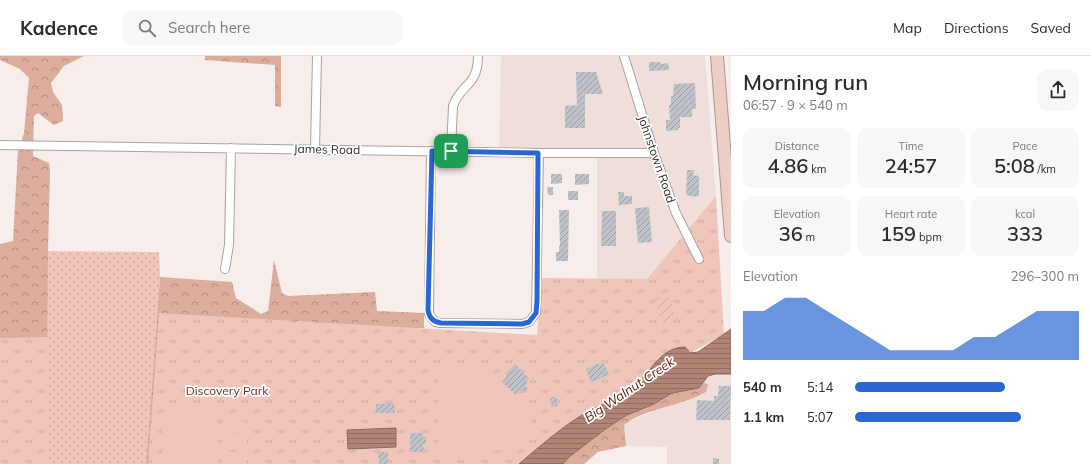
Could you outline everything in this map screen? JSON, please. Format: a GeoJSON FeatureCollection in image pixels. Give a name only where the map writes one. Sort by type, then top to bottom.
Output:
{"type":"FeatureCollection","features":[{"type":"Feature","properties":{"kind":"highway"},"geometry":{"type":"LineString","coordinates":[[717,56],[731,236]]}},
{"type":"Feature","properties":{"kind":"street"},"geometry":{"type":"LineString","coordinates":[[315,149],[317,56]]}},
{"type":"Feature","properties":{"kind":"street"},"geometry":{"type":"LineString","coordinates":[[451,151],[453,106],[460,93],[474,80],[478,67],[478,56]]}},
{"type":"Feature","properties":{"kind":"street","name":"Johnstown Road"},"geometry":{"type":"LineString","coordinates":[[624,56],[654,153],[676,213],[699,259]]}},
{"type":"Feature","properties":{"kind":"street","name":"James Road"},"geometry":{"type":"LineString","coordinates":[[0,145],[538,153],[654,153]]}},
{"type":"Feature","properties":{"kind":"street"},"geometry":{"type":"LineString","coordinates":[[225,269],[229,245],[231,148]]}},
{"type":"Feature","properties":{"kind":"street"},"geometry":{"type":"LineString","coordinates":[[432,151],[428,310],[431,318],[435,322],[441,323],[522,324],[529,322],[536,313],[538,153]]}},
{"type":"Feature","properties":{"kind":"shaded area"},"geometry":{"type":"Polygon","coordinates":[[[501,56],[705,56],[716,196],[647,279],[597,279],[597,157],[499,156],[501,56]]]}},
{"type":"Feature","properties":{"kind":"shaded area"},"geometry":{"type":"Polygon","coordinates":[[[731,329],[731,374],[715,374],[708,376],[699,388],[672,393],[654,404],[627,415],[607,428],[569,457],[563,464],[519,464],[552,436],[569,424],[592,409],[631,389],[661,357],[668,352],[676,348],[685,347],[690,353],[698,352],[731,329]]]}},
{"type":"Feature","properties":{"kind":"shaded area"},"geometry":{"type":"Polygon","coordinates":[[[715,374],[731,374],[731,464],[667,464],[667,447],[626,446],[623,425],[652,412],[687,401],[708,385],[704,383],[708,376],[715,374]]]}},
{"type":"Feature","properties":{"kind":"shaded area"},"geometry":{"type":"Polygon","coordinates":[[[396,428],[396,447],[348,449],[347,430],[396,428]]]}},
{"type":"Feature","properties":{"kind":"green space"},"geometry":{"type":"Polygon","coordinates":[[[0,56],[84,56],[64,66],[51,83],[53,92],[62,105],[63,121],[54,125],[38,113],[34,116],[33,156],[49,163],[50,172],[47,464],[0,464],[0,244],[13,241],[18,151],[24,133],[29,78],[20,69],[0,60],[0,56]]]}},
{"type":"Feature","properties":{"kind":"green space"},"geometry":{"type":"Polygon","coordinates":[[[205,56],[281,56],[281,107],[275,106],[275,65],[205,60],[205,56]]]}},
{"type":"Feature","properties":{"kind":"green space","name":"Discovery Park"},"geometry":{"type":"Polygon","coordinates":[[[716,196],[724,334],[587,412],[523,464],[148,464],[159,313],[537,335],[542,278],[647,279],[716,196]]]}},
{"type":"Feature","properties":{"kind":"green space"},"geometry":{"type":"Polygon","coordinates":[[[48,251],[159,252],[160,277],[146,464],[47,464],[48,251]]]}},
{"type":"Feature","properties":{"kind":"green space"},"geometry":{"type":"Polygon","coordinates":[[[274,260],[282,293],[288,296],[375,292],[377,311],[424,313],[424,328],[371,328],[157,464],[146,464],[160,277],[232,282],[236,298],[261,314],[268,311],[274,260]]]}},
{"type":"Feature","properties":{"kind":"green space"},"geometry":{"type":"Polygon","coordinates":[[[666,293],[678,318],[664,324],[653,300],[666,293]]]}},
{"type":"Feature","properties":{"kind":"green space"},"geometry":{"type":"Polygon","coordinates":[[[48,337],[47,464],[0,464],[0,338],[48,337]]]}},
{"type":"Feature","properties":{"kind":"green space"},"geometry":{"type":"Polygon","coordinates":[[[438,363],[473,368],[487,372],[496,377],[512,391],[524,408],[533,426],[509,447],[466,459],[456,460],[447,458],[442,453],[439,444],[438,363]]]}},
{"type":"Feature","properties":{"kind":"green space"},"geometry":{"type":"Polygon","coordinates":[[[704,383],[708,385],[706,392],[688,400],[645,414],[624,425],[626,446],[598,452],[584,464],[563,464],[569,457],[607,428],[627,415],[654,404],[672,393],[699,388],[704,383]]]}},
{"type":"Feature","properties":{"kind":"green space"},"geometry":{"type":"Polygon","coordinates":[[[165,404],[218,407],[215,464],[161,464],[165,404]]]}},
{"type":"Feature","properties":{"kind":"green space"},"geometry":{"type":"Polygon","coordinates":[[[223,421],[247,422],[247,433],[223,432],[223,421]]]}},
{"type":"Feature","properties":{"kind":"green space"},"geometry":{"type":"Polygon","coordinates":[[[223,436],[247,437],[246,448],[222,447],[223,436]]]}},
{"type":"Feature","properties":{"kind":"green space"},"geometry":{"type":"Polygon","coordinates":[[[222,452],[246,452],[246,464],[222,463],[222,452]]]}},
{"type":"Feature","properties":{"kind":"building"},"geometry":{"type":"Polygon","coordinates":[[[649,62],[660,62],[661,64],[668,63],[669,70],[649,71],[649,62]]]}},
{"type":"Feature","properties":{"kind":"building"},"geometry":{"type":"Polygon","coordinates":[[[576,72],[596,72],[603,94],[585,94],[585,128],[565,128],[565,106],[577,105],[576,72]]]}},
{"type":"Feature","properties":{"kind":"building"},"geometry":{"type":"Polygon","coordinates":[[[695,83],[696,109],[692,109],[692,117],[680,117],[680,128],[678,128],[678,130],[666,131],[666,120],[670,120],[669,105],[671,105],[671,96],[673,96],[674,84],[695,83]]]}},
{"type":"Feature","properties":{"kind":"building"},"geometry":{"type":"Polygon","coordinates":[[[687,170],[694,170],[693,175],[699,176],[699,196],[696,197],[686,195],[687,170]]]}},
{"type":"Feature","properties":{"kind":"building"},"geometry":{"type":"Polygon","coordinates":[[[551,174],[562,174],[562,183],[551,184],[551,174]]]}},
{"type":"Feature","properties":{"kind":"building"},"geometry":{"type":"Polygon","coordinates":[[[575,174],[589,174],[589,184],[575,185],[575,174]]]}},
{"type":"Feature","properties":{"kind":"building"},"geometry":{"type":"Polygon","coordinates":[[[547,187],[553,187],[553,195],[548,195],[547,187]]]}},
{"type":"Feature","properties":{"kind":"building"},"geometry":{"type":"Polygon","coordinates":[[[568,191],[578,191],[578,200],[568,200],[568,191]]]}},
{"type":"Feature","properties":{"kind":"building"},"geometry":{"type":"Polygon","coordinates":[[[618,192],[624,192],[624,196],[632,196],[632,204],[619,205],[618,192]]]}},
{"type":"Feature","properties":{"kind":"building"},"geometry":{"type":"Polygon","coordinates":[[[649,207],[652,242],[638,243],[635,208],[649,207]]]}},
{"type":"Feature","properties":{"kind":"building"},"geometry":{"type":"Polygon","coordinates":[[[559,210],[569,210],[568,261],[556,261],[556,252],[559,252],[560,246],[559,210]]]}},
{"type":"Feature","properties":{"kind":"building"},"geometry":{"type":"Polygon","coordinates":[[[602,211],[616,211],[616,246],[601,246],[602,211]]]}},
{"type":"Feature","properties":{"kind":"building"},"geometry":{"type":"Polygon","coordinates":[[[603,362],[609,375],[591,382],[586,369],[603,362]]]}},
{"type":"Feature","properties":{"kind":"building"},"geometry":{"type":"Polygon","coordinates":[[[515,364],[529,378],[526,381],[528,383],[525,386],[529,389],[525,393],[521,389],[516,395],[502,382],[507,376],[505,374],[515,364]]]}},
{"type":"Feature","properties":{"kind":"building"},"geometry":{"type":"Polygon","coordinates":[[[719,386],[731,386],[730,420],[696,420],[697,400],[714,401],[714,396],[718,396],[719,386]]]}},
{"type":"Feature","properties":{"kind":"building"},"geometry":{"type":"Polygon","coordinates":[[[556,396],[558,406],[552,407],[550,398],[556,396]]]}},
{"type":"Feature","properties":{"kind":"building"},"geometry":{"type":"Polygon","coordinates":[[[394,403],[395,413],[376,413],[376,404],[394,403]]]}},
{"type":"Feature","properties":{"kind":"building"},"geometry":{"type":"Polygon","coordinates":[[[410,433],[423,433],[423,437],[426,437],[426,444],[423,444],[424,452],[410,452],[410,433]]]}},
{"type":"Feature","properties":{"kind":"building"},"geometry":{"type":"Polygon","coordinates":[[[378,452],[388,452],[388,464],[379,464],[378,452]]]}},
{"type":"Feature","properties":{"kind":"building"},"geometry":{"type":"Polygon","coordinates":[[[713,458],[719,459],[719,464],[713,464],[713,458]]]}},
{"type":"Feature","properties":{"kind":"route"},"geometry":{"type":"LineString","coordinates":[[432,151],[451,151],[538,153],[537,301],[536,313],[529,322],[522,324],[441,323],[435,322],[429,314],[432,151]]}},
{"type":"Feature","properties":{"kind":"water label","name":"Big Walnut Creek"},"geometry":{"type":"Point","coordinates":[629,389]}}]}
